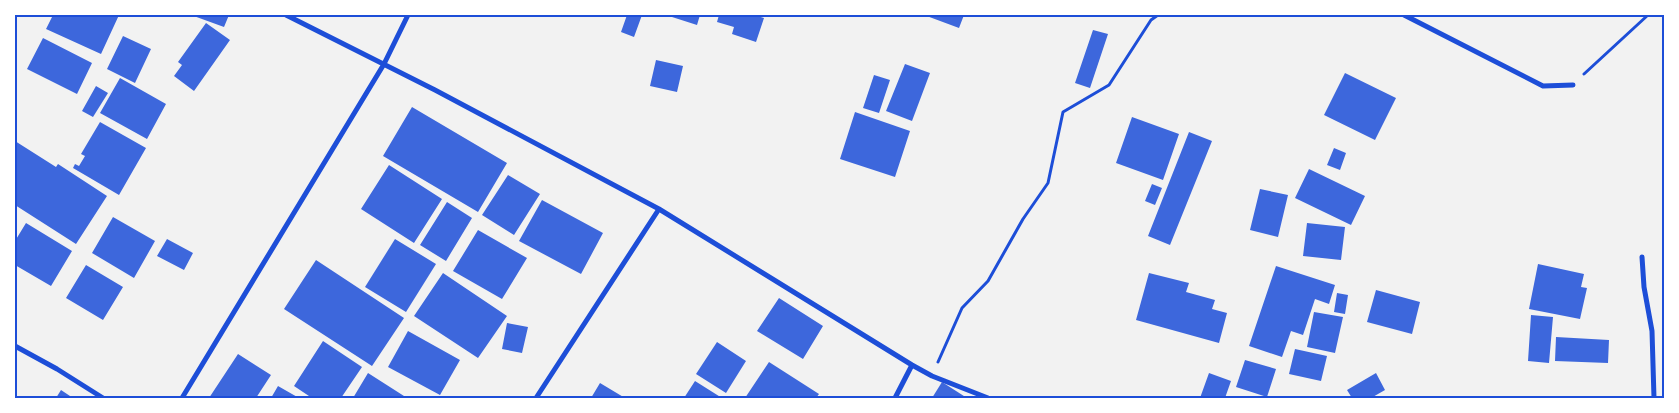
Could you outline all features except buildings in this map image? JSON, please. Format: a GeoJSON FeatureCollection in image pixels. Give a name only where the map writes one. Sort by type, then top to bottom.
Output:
{"type":"FeatureCollection","features":[{"type":"Feature","properties":{"kind":"street"},"geometry":{"type":"LineString","coordinates":[[286,15],[384,64],[659,209],[912,366],[988,398]]}},
{"type":"Feature","properties":{"kind":"street"},"geometry":{"type":"LineString","coordinates":[[182,398],[384,64],[408,15]]}},
{"type":"Feature","properties":{"kind":"street"},"geometry":{"type":"LineString","coordinates":[[1404,15],[1543,86],[1573,85]]}},
{"type":"Feature","properties":{"kind":"street"},"geometry":{"type":"LineString","coordinates":[[536,398],[659,209]]}},
{"type":"Feature","properties":{"kind":"street"},"geometry":{"type":"LineString","coordinates":[[1642,257],[1644,287],[1652,331],[1654,398]]}},
{"type":"Feature","properties":{"kind":"street"},"geometry":{"type":"LineString","coordinates":[[15,346],[57,369],[103,398]]}},
{"type":"Feature","properties":{"kind":"street"},"geometry":{"type":"LineString","coordinates":[[895,398],[912,366]]}},
{"type":"Feature","properties":{"kind":"path"},"geometry":{"type":"LineString","coordinates":[[932,376],[962,308],[988,281],[1023,220],[1048,183],[1063,112],[1109,85],[1151,20],[1158,15]]}},
{"type":"Feature","properties":{"kind":"path"},"geometry":{"type":"LineString","coordinates":[[1573,85],[1648,15]]}}]}
